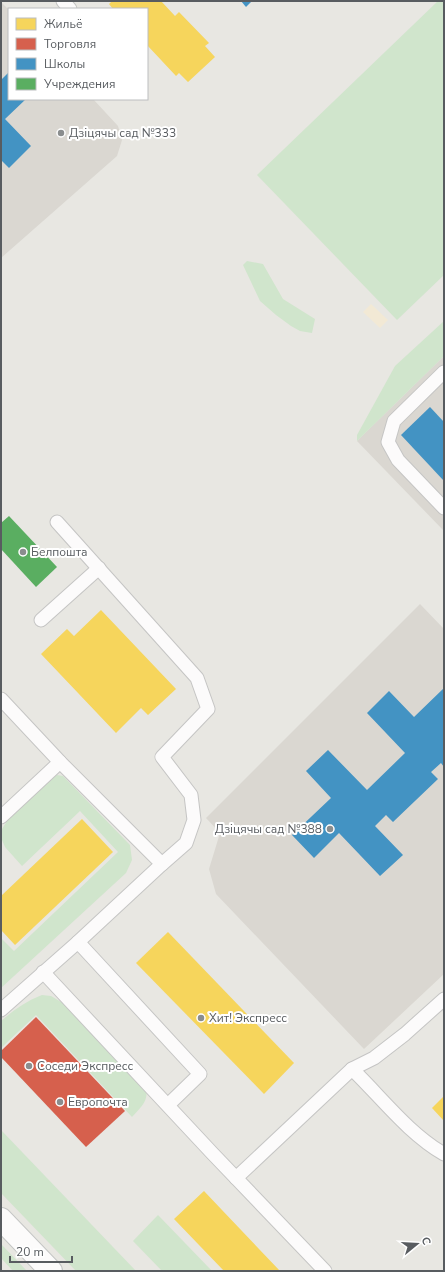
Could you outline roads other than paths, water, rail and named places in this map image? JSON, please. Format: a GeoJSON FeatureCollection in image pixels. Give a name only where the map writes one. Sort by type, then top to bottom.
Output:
{"type":"FeatureCollection","features":[{"type":"Feature","properties":{"kind":"main road"},"geometry":{"type":"LineString","coordinates":[[1,1219],[51,1271]]}},
{"type":"Feature","properties":{"kind":"lane"},"geometry":{"type":"LineString","coordinates":[[444,372],[394,421],[388,442],[398,460],[444,508]]}},
{"type":"Feature","properties":{"kind":"lane"},"geometry":{"type":"LineString","coordinates":[[1,1010],[186,843],[194,820],[191,795],[162,757],[208,709],[196,678],[57,522]]}},
{"type":"Feature","properties":{"kind":"lane"},"geometry":{"type":"LineString","coordinates":[[41,620],[99,568]]}},
{"type":"Feature","properties":{"kind":"lane"},"geometry":{"type":"LineString","coordinates":[[1,699],[60,762],[162,864]]}},
{"type":"Feature","properties":{"kind":"lane"},"geometry":{"type":"LineString","coordinates":[[1,817],[60,762]]}},
{"type":"Feature","properties":{"kind":"lane"},"geometry":{"type":"LineString","coordinates":[[78,942],[200,1074],[168,1105]]}},
{"type":"Feature","properties":{"kind":"lane"},"geometry":{"type":"LineString","coordinates":[[43,972],[325,1271]]}},
{"type":"Feature","properties":{"kind":"lane"},"geometry":{"type":"LineString","coordinates":[[236,1178],[352,1069],[374,1058],[405,1034],[444,999]]}},
{"type":"Feature","properties":{"kind":"lane"},"geometry":{"type":"LineString","coordinates":[[352,1069],[395,1114],[431,1146],[444,1154]]}},
{"type":"Feature","properties":{"kind":"place","name":"Дзіцячы сад №333"},"geometry":{"type":"Point","coordinates":[61,133]}},
{"type":"Feature","properties":{"kind":"place","name":"Белпошта"},"geometry":{"type":"Point","coordinates":[23,552]}},
{"type":"Feature","properties":{"kind":"place","name":"Дзіцячы сад №388"},"geometry":{"type":"Point","coordinates":[330,829]}},
{"type":"Feature","properties":{"kind":"place","name":"Хит! Экспресс"},"geometry":{"type":"Point","coordinates":[201,1018]}},
{"type":"Feature","properties":{"kind":"place","name":"Соседи Экспресс"},"geometry":{"type":"Point","coordinates":[29,1066]}},
{"type":"Feature","properties":{"kind":"place","name":"Европочта"},"geometry":{"type":"Point","coordinates":[60,1102]}}]}
